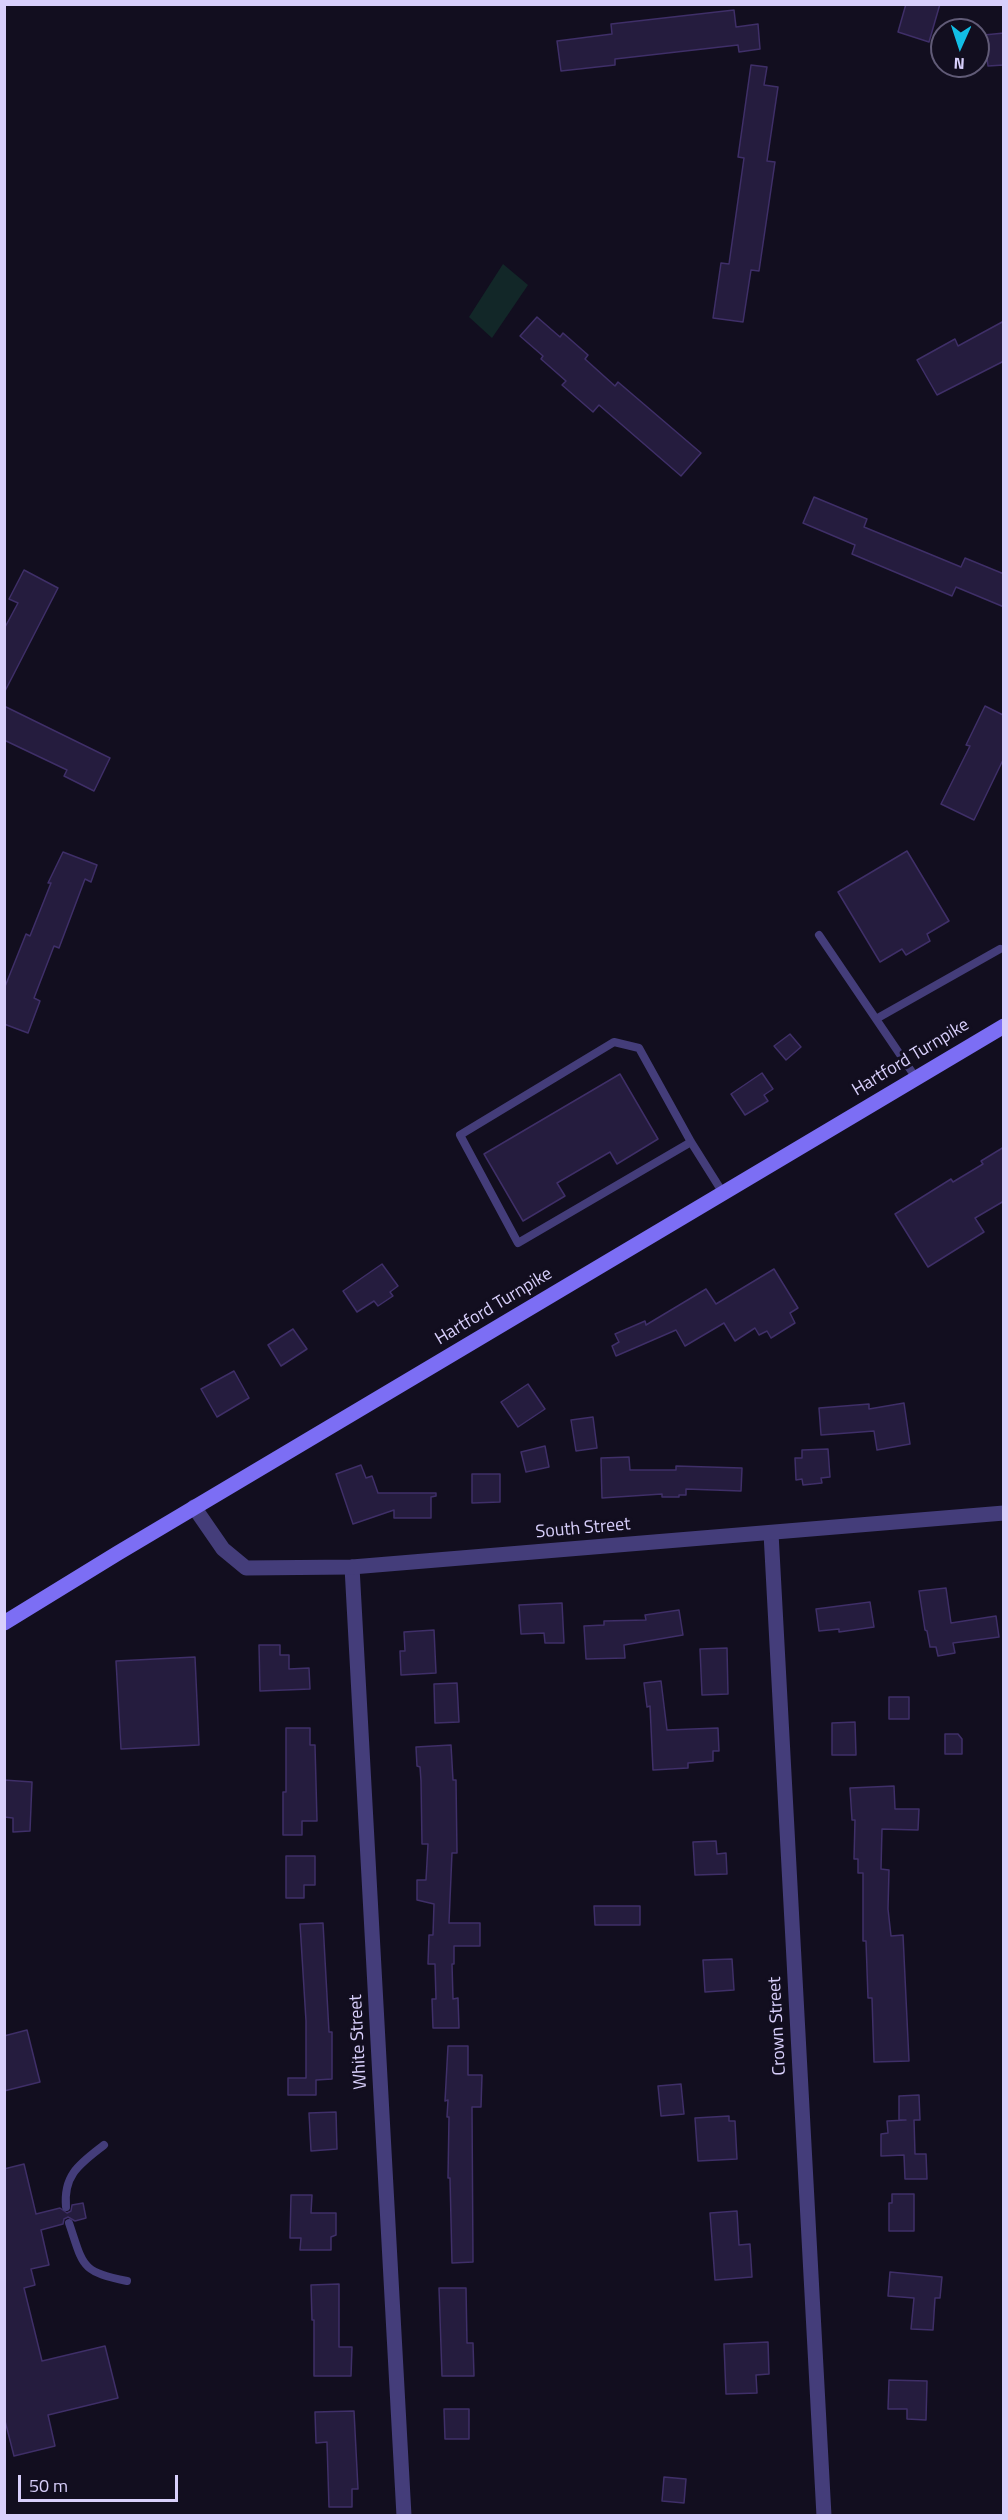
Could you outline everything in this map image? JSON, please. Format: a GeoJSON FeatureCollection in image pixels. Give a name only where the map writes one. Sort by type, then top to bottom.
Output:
{"type":"FeatureCollection","features":[{"type":"Feature","properties":{"kind":"main road","name":"Hartford Turnpike"},"geometry":{"type":"LineString","coordinates":[[4,1623],[1004,1026]]}},
{"type":"Feature","properties":{"kind":"street","name":"South Street"},"geometry":{"type":"LineString","coordinates":[[194,1508],[223,1549],[246,1568],[352,1567],[1004,1513]]}},
{"type":"Feature","properties":{"kind":"street","name":"Crown Street"},"geometry":{"type":"LineString","coordinates":[[771,1533],[824,2516]]}},
{"type":"Feature","properties":{"kind":"street","name":"White Street"},"geometry":{"type":"LineString","coordinates":[[352,1567],[404,2516]]}},
{"type":"Feature","properties":{"kind":"lane"},"geometry":{"type":"LineString","coordinates":[[819,935],[916,1078]]}},
{"type":"Feature","properties":{"kind":"lane"},"geometry":{"type":"LineString","coordinates":[[876,1019],[1000,949]]}},
{"type":"Feature","properties":{"kind":"lane"},"geometry":{"type":"LineString","coordinates":[[691,1142],[518,1243],[460,1134],[615,1042],[639,1048],[691,1142],[723,1193]]}},
{"type":"Feature","properties":{"kind":"lane"},"geometry":{"type":"LineString","coordinates":[[66,2207],[65,2194],[75,2168],[104,2145]]}},
{"type":"Feature","properties":{"kind":"lane"},"geometry":{"type":"LineString","coordinates":[[69,2223],[81,2260],[96,2274],[128,2281]]}},
{"type":"Feature","properties":{"kind":"green space"},"geometry":{"type":"Polygon","coordinates":[[[503,264],[528,285],[492,338],[469,317],[503,264]]]}},
{"type":"Feature","properties":{"kind":"building"},"geometry":{"type":"Polygon","coordinates":[[[906,4],[940,4],[936,18],[930,18],[929,42],[898,32],[906,4]]]}},
{"type":"Feature","properties":{"kind":"building"},"geometry":{"type":"Polygon","coordinates":[[[734,10],[736,27],[758,24],[760,49],[739,52],[738,45],[615,59],[615,65],[561,71],[557,41],[612,34],[611,24],[734,10]]]}},
{"type":"Feature","properties":{"kind":"building"},"geometry":{"type":"Polygon","coordinates":[[[1004,33],[1004,65],[990,66],[990,34],[1004,33]]]}},
{"type":"Feature","properties":{"kind":"building"},"geometry":{"type":"Polygon","coordinates":[[[751,65],[767,67],[764,85],[778,87],[767,161],[775,162],[759,271],[751,270],[743,322],[713,318],[721,263],[729,264],[744,158],[738,157],[751,65]]]}},
{"type":"Feature","properties":{"kind":"building"},"geometry":{"type":"Polygon","coordinates":[[[537,317],[560,337],[563,333],[588,355],[585,359],[615,386],[618,382],[701,453],[681,476],[599,405],[593,412],[562,385],[566,381],[520,336],[537,317]]]}},
{"type":"Feature","properties":{"kind":"building"},"geometry":{"type":"Polygon","coordinates":[[[1004,321],[1004,361],[937,395],[917,360],[955,339],[958,346],[1004,321]]]}},
{"type":"Feature","properties":{"kind":"building"},"geometry":{"type":"Polygon","coordinates":[[[814,497],[867,519],[864,527],[961,567],[965,558],[1004,574],[1004,607],[956,587],[952,596],[852,554],[855,545],[803,523],[814,497]]]}},
{"type":"Feature","properties":{"kind":"building"},"geometry":{"type":"Polygon","coordinates":[[[24,570],[58,588],[4,693],[4,629],[18,603],[9,599],[24,570]]]}},
{"type":"Feature","properties":{"kind":"building"},"geometry":{"type":"Polygon","coordinates":[[[4,706],[110,758],[94,791],[64,776],[67,770],[4,740],[4,706]]]}},
{"type":"Feature","properties":{"kind":"building"},"geometry":{"type":"Polygon","coordinates":[[[985,706],[1003,715],[1003,760],[974,820],[941,804],[970,746],[966,745],[985,706]]]}},
{"type":"Feature","properties":{"kind":"building"},"geometry":{"type":"Polygon","coordinates":[[[907,851],[949,921],[927,934],[930,941],[906,955],[902,949],[880,962],[838,892],[907,851]]]}},
{"type":"Feature","properties":{"kind":"building"},"geometry":{"type":"Polygon","coordinates":[[[63,852],[97,865],[91,882],[85,879],[59,948],[54,946],[34,998],[40,1001],[28,1033],[4,1024],[4,989],[26,934],[30,936],[51,883],[48,883],[63,852]]]}},
{"type":"Feature","properties":{"kind":"building"},"geometry":{"type":"Polygon","coordinates":[[[790,1034],[801,1047],[786,1060],[774,1046],[790,1034]]]}},
{"type":"Feature","properties":{"kind":"building"},"geometry":{"type":"Polygon","coordinates":[[[762,1073],[773,1089],[764,1095],[768,1101],[745,1115],[731,1094],[762,1073]]]}},
{"type":"Feature","properties":{"kind":"building"},"geometry":{"type":"Polygon","coordinates":[[[620,1074],[658,1139],[617,1164],[610,1152],[557,1183],[565,1196],[523,1221],[484,1154],[620,1074]]]}},
{"type":"Feature","properties":{"kind":"building"},"geometry":{"type":"Polygon","coordinates":[[[1004,1147],[1004,1201],[975,1218],[984,1232],[928,1267],[895,1214],[951,1179],[953,1182],[983,1164],[981,1161],[1004,1147]]]}},
{"type":"Feature","properties":{"kind":"building"},"geometry":{"type":"Polygon","coordinates":[[[382,1264],[398,1286],[390,1292],[393,1296],[378,1306],[374,1301],[357,1312],[343,1291],[382,1264]]]}},
{"type":"Feature","properties":{"kind":"building"},"geometry":{"type":"Polygon","coordinates":[[[774,1269],[798,1308],[790,1313],[795,1323],[771,1338],[767,1331],[759,1335],[755,1328],[735,1341],[724,1323],[685,1346],[676,1330],[616,1356],[612,1346],[619,1342],[615,1334],[645,1321],[646,1325],[706,1289],[716,1304],[774,1269]]]}},
{"type":"Feature","properties":{"kind":"building"},"geometry":{"type":"Polygon","coordinates":[[[293,1329],[307,1349],[281,1366],[268,1345],[293,1329]]]}},
{"type":"Feature","properties":{"kind":"building"},"geometry":{"type":"Polygon","coordinates":[[[234,1371],[249,1398],[217,1417],[201,1389],[234,1371]]]}},
{"type":"Feature","properties":{"kind":"building"},"geometry":{"type":"Polygon","coordinates":[[[528,1384],[545,1409],[518,1427],[501,1402],[528,1384]]]}},
{"type":"Feature","properties":{"kind":"building"},"geometry":{"type":"Polygon","coordinates":[[[904,1403],[910,1444],[877,1450],[874,1431],[821,1435],[819,1408],[869,1404],[869,1409],[904,1403]]]}},
{"type":"Feature","properties":{"kind":"building"},"geometry":{"type":"Polygon","coordinates":[[[593,1417],[597,1448],[576,1451],[571,1420],[593,1417]]]}},
{"type":"Feature","properties":{"kind":"building"},"geometry":{"type":"Polygon","coordinates":[[[545,1446],[549,1467],[526,1472],[521,1452],[545,1446]]]}},
{"type":"Feature","properties":{"kind":"building"},"geometry":{"type":"Polygon","coordinates":[[[828,1449],[830,1477],[821,1478],[822,1483],[803,1485],[802,1479],[796,1480],[795,1458],[802,1458],[802,1450],[828,1449]]]}},
{"type":"Feature","properties":{"kind":"building"},"geometry":{"type":"Polygon","coordinates":[[[629,1457],[630,1470],[676,1470],[676,1466],[742,1468],[741,1491],[686,1489],[686,1495],[679,1495],[679,1497],[662,1497],[662,1494],[602,1498],[601,1458],[629,1457]]]}},
{"type":"Feature","properties":{"kind":"building"},"geometry":{"type":"Polygon","coordinates":[[[361,1465],[366,1478],[372,1476],[378,1493],[436,1493],[436,1496],[431,1497],[431,1518],[394,1518],[394,1510],[353,1524],[336,1474],[361,1465]]]}},
{"type":"Feature","properties":{"kind":"building"},"geometry":{"type":"Polygon","coordinates":[[[472,1474],[500,1474],[500,1502],[472,1503],[472,1474]]]}},
{"type":"Feature","properties":{"kind":"building"},"geometry":{"type":"Polygon","coordinates":[[[946,1588],[951,1623],[996,1616],[999,1637],[953,1643],[955,1653],[938,1656],[936,1647],[930,1647],[925,1630],[919,1591],[946,1588]]]}},
{"type":"Feature","properties":{"kind":"building"},"geometry":{"type":"Polygon","coordinates":[[[870,1602],[874,1627],[839,1632],[839,1629],[819,1631],[816,1609],[870,1602]]]}},
{"type":"Feature","properties":{"kind":"building"},"geometry":{"type":"Polygon","coordinates":[[[562,1603],[564,1643],[545,1643],[544,1633],[521,1634],[519,1605],[562,1603]]]}},
{"type":"Feature","properties":{"kind":"building"},"geometry":{"type":"Polygon","coordinates":[[[679,1610],[683,1635],[624,1645],[625,1658],[586,1659],[584,1626],[604,1625],[604,1621],[646,1620],[645,1615],[679,1610]]]}},
{"type":"Feature","properties":{"kind":"building"},"geometry":{"type":"Polygon","coordinates":[[[434,1630],[436,1673],[401,1675],[400,1651],[405,1651],[404,1632],[434,1630]]]}},
{"type":"Feature","properties":{"kind":"building"},"geometry":{"type":"Polygon","coordinates":[[[259,1645],[280,1645],[280,1655],[289,1655],[289,1669],[309,1668],[310,1689],[260,1691],[259,1645]]]}},
{"type":"Feature","properties":{"kind":"building"},"geometry":{"type":"Polygon","coordinates":[[[727,1648],[728,1694],[702,1695],[700,1649],[727,1648]]]}},
{"type":"Feature","properties":{"kind":"building"},"geometry":{"type":"Polygon","coordinates":[[[195,1657],[199,1745],[121,1749],[116,1661],[195,1657]]]}},
{"type":"Feature","properties":{"kind":"building"},"geometry":{"type":"Polygon","coordinates":[[[661,1681],[667,1730],[718,1728],[719,1751],[713,1751],[713,1761],[688,1763],[688,1768],[653,1770],[650,1706],[647,1707],[644,1683],[661,1681]]]}},
{"type":"Feature","properties":{"kind":"building"},"geometry":{"type":"Polygon","coordinates":[[[457,1683],[459,1722],[435,1723],[434,1684],[457,1683]]]}},
{"type":"Feature","properties":{"kind":"building"},"geometry":{"type":"Polygon","coordinates":[[[889,1697],[909,1697],[909,1719],[889,1719],[889,1697]]]}},
{"type":"Feature","properties":{"kind":"building"},"geometry":{"type":"Polygon","coordinates":[[[855,1722],[856,1755],[832,1755],[832,1723],[855,1722]]]}},
{"type":"Feature","properties":{"kind":"building"},"geometry":{"type":"Polygon","coordinates":[[[286,1728],[310,1728],[310,1745],[315,1745],[317,1821],[302,1821],[302,1835],[283,1835],[286,1728]]]}},
{"type":"Feature","properties":{"kind":"building"},"geometry":{"type":"Polygon","coordinates":[[[945,1734],[958,1734],[962,1739],[962,1754],[945,1754],[945,1734]]]}},
{"type":"Feature","properties":{"kind":"building"},"geometry":{"type":"Polygon","coordinates":[[[451,1745],[453,1780],[456,1780],[457,1853],[452,1853],[449,1923],[480,1923],[480,1946],[454,1946],[453,1999],[458,1998],[459,2028],[433,2028],[432,1999],[436,1999],[435,1964],[428,1964],[429,1935],[433,1935],[434,1904],[417,1900],[417,1880],[426,1880],[428,1844],[422,1844],[421,1781],[416,1747],[451,1745]]]}},
{"type":"Feature","properties":{"kind":"building"},"geometry":{"type":"Polygon","coordinates":[[[4,1780],[32,1782],[30,1831],[13,1832],[13,1818],[4,1817],[4,1780]]]}},
{"type":"Feature","properties":{"kind":"building"},"geometry":{"type":"Polygon","coordinates":[[[894,1786],[895,1809],[919,1809],[918,1830],[882,1829],[881,1869],[889,1870],[888,1909],[891,1936],[903,1935],[909,2061],[874,2062],[872,1998],[868,1998],[866,1941],[863,1941],[863,1873],[858,1873],[858,1859],[854,1859],[855,1820],[852,1820],[850,1788],[894,1786]]]}},
{"type":"Feature","properties":{"kind":"building"},"geometry":{"type":"Polygon","coordinates":[[[716,1841],[717,1854],[726,1853],[727,1874],[695,1875],[693,1842],[716,1841]]]}},
{"type":"Feature","properties":{"kind":"building"},"geometry":{"type":"Polygon","coordinates":[[[286,1856],[315,1856],[315,1885],[304,1885],[304,1898],[286,1898],[286,1856]]]}},
{"type":"Feature","properties":{"kind":"building"},"geometry":{"type":"Polygon","coordinates":[[[594,1906],[640,1906],[640,1925],[595,1925],[594,1906]]]}},
{"type":"Feature","properties":{"kind":"building"},"geometry":{"type":"Polygon","coordinates":[[[323,1923],[329,2032],[332,2032],[332,2079],[316,2080],[316,2095],[288,2095],[288,2078],[306,2078],[306,2021],[300,1924],[323,1923]]]}},
{"type":"Feature","properties":{"kind":"building"},"geometry":{"type":"Polygon","coordinates":[[[732,1959],[734,1990],[705,1992],[703,1960],[732,1959]]]}},
{"type":"Feature","properties":{"kind":"building"},"geometry":{"type":"Polygon","coordinates":[[[27,2030],[40,2082],[4,2091],[4,2036],[27,2030]]]}},
{"type":"Feature","properties":{"kind":"building"},"geometry":{"type":"Polygon","coordinates":[[[448,2046],[468,2046],[468,2075],[482,2075],[481,2107],[472,2107],[473,2262],[452,2263],[450,2178],[448,2178],[449,2117],[447,2117],[448,2100],[445,2101],[448,2046]]]}},
{"type":"Feature","properties":{"kind":"building"},"geometry":{"type":"Polygon","coordinates":[[[681,2084],[684,2114],[661,2116],[658,2086],[681,2084]]]}},
{"type":"Feature","properties":{"kind":"building"},"geometry":{"type":"Polygon","coordinates":[[[919,2095],[920,2120],[914,2120],[915,2154],[926,2154],[927,2179],[905,2179],[904,2155],[881,2156],[881,2134],[888,2133],[887,2121],[906,2120],[899,2120],[899,2096],[919,2095]]]}},
{"type":"Feature","properties":{"kind":"building"},"geometry":{"type":"Polygon","coordinates":[[[336,2112],[337,2149],[311,2151],[309,2113],[336,2112]]]}},
{"type":"Feature","properties":{"kind":"building"},"geometry":{"type":"Polygon","coordinates":[[[729,2116],[729,2121],[735,2121],[737,2159],[698,2161],[695,2118],[729,2116]]]}},
{"type":"Feature","properties":{"kind":"building"},"geometry":{"type":"Polygon","coordinates":[[[24,2164],[36,2214],[60,2208],[67,2213],[71,2211],[72,2205],[83,2203],[86,2218],[75,2221],[68,2217],[64,2219],[63,2224],[41,2230],[49,2265],[31,2269],[35,2285],[24,2288],[42,2361],[105,2346],[118,2398],[48,2415],[55,2446],[14,2456],[4,2417],[4,2169],[24,2164]]]}},
{"type":"Feature","properties":{"kind":"building"},"geometry":{"type":"Polygon","coordinates":[[[892,2194],[914,2194],[914,2231],[889,2231],[889,2203],[892,2203],[892,2194]]]}},
{"type":"Feature","properties":{"kind":"building"},"geometry":{"type":"Polygon","coordinates":[[[291,2195],[312,2195],[311,2213],[336,2213],[336,2235],[331,2237],[331,2250],[300,2250],[301,2238],[290,2238],[291,2195]]]}},
{"type":"Feature","properties":{"kind":"building"},"geometry":{"type":"Polygon","coordinates":[[[737,2211],[739,2245],[750,2244],[752,2277],[715,2280],[710,2213],[737,2211]]]}},
{"type":"Feature","properties":{"kind":"building"},"geometry":{"type":"Polygon","coordinates":[[[890,2272],[942,2277],[940,2298],[935,2298],[933,2330],[911,2329],[914,2298],[888,2296],[890,2272]]]}},
{"type":"Feature","properties":{"kind":"building"},"geometry":{"type":"Polygon","coordinates":[[[339,2284],[339,2347],[352,2347],[351,2376],[314,2376],[314,2320],[312,2320],[311,2285],[339,2284]]]}},
{"type":"Feature","properties":{"kind":"building"},"geometry":{"type":"Polygon","coordinates":[[[439,2288],[466,2288],[467,2343],[473,2343],[474,2376],[442,2376],[439,2288]]]}},
{"type":"Feature","properties":{"kind":"building"},"geometry":{"type":"Polygon","coordinates":[[[768,2342],[769,2374],[756,2375],[757,2393],[726,2394],[724,2344],[768,2342]]]}},
{"type":"Feature","properties":{"kind":"building"},"geometry":{"type":"Polygon","coordinates":[[[889,2380],[927,2381],[926,2420],[907,2419],[907,2409],[888,2409],[889,2380]]]}},
{"type":"Feature","properties":{"kind":"building"},"geometry":{"type":"Polygon","coordinates":[[[444,2409],[469,2409],[469,2439],[445,2439],[444,2409]]]}},
{"type":"Feature","properties":{"kind":"building"},"geometry":{"type":"Polygon","coordinates":[[[354,2411],[358,2489],[352,2489],[352,2507],[329,2507],[327,2442],[316,2443],[315,2412],[354,2411]]]}},
{"type":"Feature","properties":{"kind":"building"},"geometry":{"type":"Polygon","coordinates":[[[664,2477],[686,2479],[684,2503],[662,2501],[664,2477]]]}}]}
